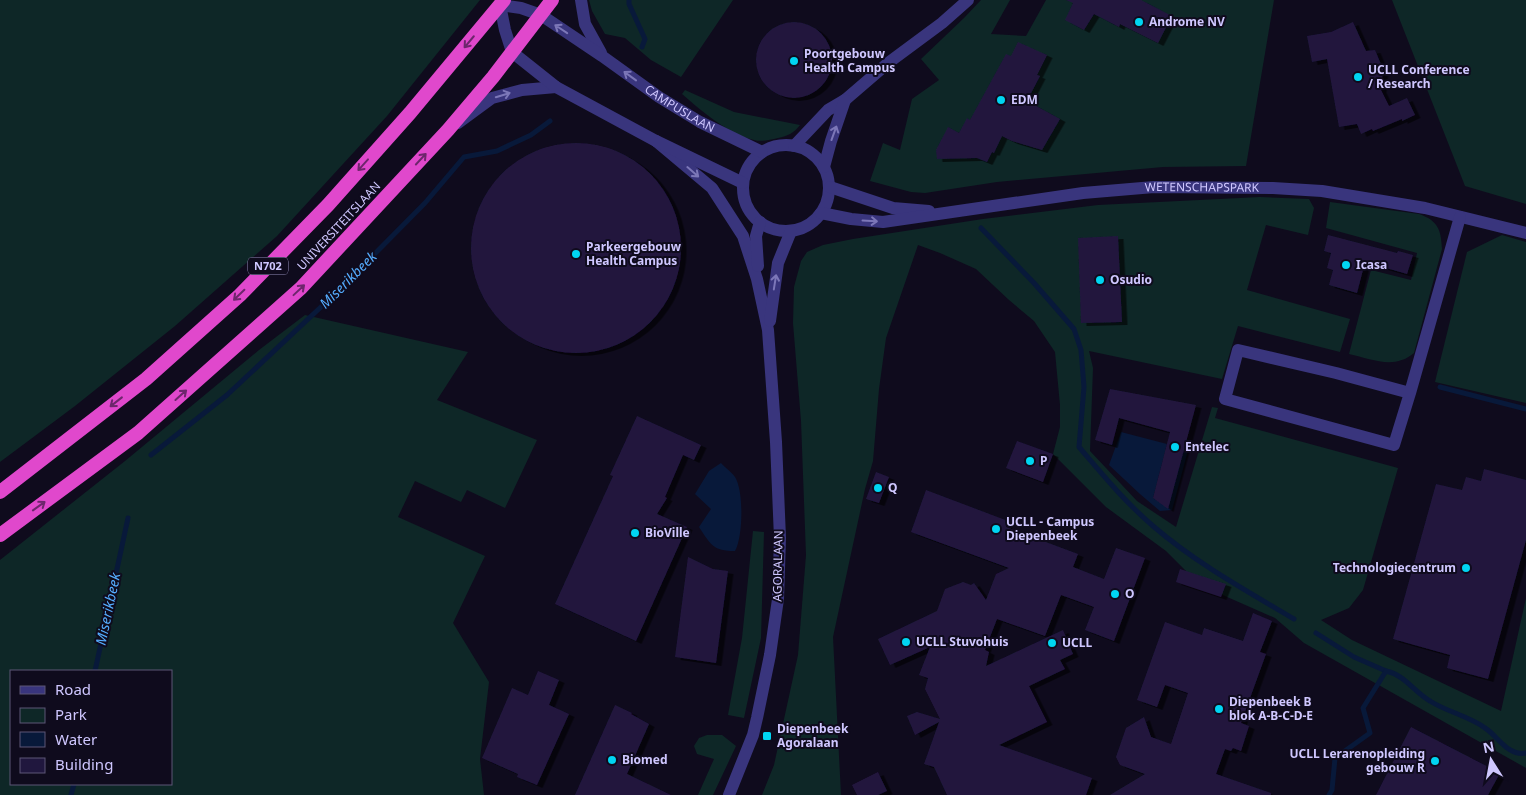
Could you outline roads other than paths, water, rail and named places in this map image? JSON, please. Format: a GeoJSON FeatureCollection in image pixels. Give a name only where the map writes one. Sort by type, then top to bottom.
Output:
{"type":"FeatureCollection","features":[{"type":"Feature","properties":{"kind":"highway","name":"UNIVERSITEITSLAAN"},"geometry":{"type":"LineString","coordinates":[[0,535],[138,433],[301,288],[448,130],[552,0]]}},
{"type":"Feature","properties":{"kind":"highway","name":"UNIVERSITEITSLAAN"},"geometry":{"type":"LineString","coordinates":[[0,492],[146,379],[240,295],[328,205],[398,127],[502,2]]}},
{"type":"Feature","properties":{"kind":"street","name":"CAMPUSLAAN"},"geometry":{"type":"LineString","coordinates":[[581,0],[585,24],[602,56]]}},
{"type":"Feature","properties":{"kind":"street"},"geometry":{"type":"LineString","coordinates":[[794,146],[828,110],[845,100],[888,63],[942,23],[968,0]]}},
{"type":"Feature","properties":{"kind":"street","name":"CAMPUSLAAN"},"geometry":{"type":"LineString","coordinates":[[502,2],[541,15],[700,122],[762,152]]}},
{"type":"Feature","properties":{"kind":"street"},"geometry":{"type":"LineString","coordinates":[[502,2],[505,30],[512,52],[556,86],[656,141],[744,183]]}},
{"type":"Feature","properties":{"kind":"street"},"geometry":{"type":"LineString","coordinates":[[448,130],[492,98],[522,90],[556,86]]}},
{"type":"Feature","properties":{"kind":"street"},"geometry":{"type":"LineString","coordinates":[[824,167],[845,100]]}},
{"type":"Feature","properties":{"kind":"street","name":"AGORALAAN"},"geometry":{"type":"LineString","coordinates":[[656,141],[712,188],[743,236],[757,279],[768,330],[776,442],[780,538],[778,599],[770,655],[753,735],[728,795]]}},
{"type":"Feature","properties":{"kind":"street"},"geometry":{"type":"LineString","coordinates":[[794,146],[806,150],[816,157],[824,167],[830,187],[827,203],[822,213],[807,225],[791,231],[775,230],[760,222],[746,205],[744,183],[750,166],[762,152],[772,147],[794,146]]}},
{"type":"Feature","properties":{"kind":"street","name":"WETENSCHAPSPARK"},"geometry":{"type":"LineString","coordinates":[[830,187],[893,208],[941,212]]}},
{"type":"Feature","properties":{"kind":"street","name":"WETENSCHAPSPARK"},"geometry":{"type":"LineString","coordinates":[[822,213],[851,220],[883,222],[1083,192],[1154,187],[1263,188],[1322,191],[1424,208],[1526,233]]}},
{"type":"Feature","properties":{"kind":"street"},"geometry":{"type":"LineString","coordinates":[[1410,393],[1238,350],[1224,399],[1394,445],[1410,393],[1460,217]]}},
{"type":"Feature","properties":{"kind":"street","name":"AGORALAAN"},"geometry":{"type":"LineString","coordinates":[[757,279],[756,236],[760,222]]}},
{"type":"Feature","properties":{"kind":"street","name":"AGORALAAN"},"geometry":{"type":"LineString","coordinates":[[768,330],[778,263],[791,231]]}},
{"type":"Feature","properties":{"kind":"water"},"geometry":{"type":"Polygon","coordinates":[[[1121,432],[1167,444],[1153,498],[1168,508],[1184,449],[1188,450],[1172,510],[1160,511],[1109,465],[1121,432]]]}},
{"type":"Feature","properties":{"kind":"water"},"geometry":{"type":"Polygon","coordinates":[[[721,463],[735,477],[740,493],[741,525],[735,551],[722,550],[713,546],[699,527],[711,509],[695,494],[709,471],[721,463]]]}},
{"type":"Feature","properties":{"kind":"waterway","name":"Miserikbeek"},"geometry":{"type":"LineString","coordinates":[[629,0],[629,4],[645,39],[642,47]]}},
{"type":"Feature","properties":{"kind":"waterway","name":"Miserikbeek"},"geometry":{"type":"LineString","coordinates":[[151,455],[227,395],[338,291],[425,203],[464,157],[497,151],[531,135],[550,121]]}},
{"type":"Feature","properties":{"kind":"waterway"},"geometry":{"type":"LineString","coordinates":[[981,228],[1034,283],[1074,329],[1081,350],[1084,387],[1079,447],[1114,488],[1169,539],[1221,576],[1294,619]]}},
{"type":"Feature","properties":{"kind":"waterway"},"geometry":{"type":"LineString","coordinates":[[1440,387],[1526,409]]}},
{"type":"Feature","properties":{"kind":"waterway","name":"Miserikbeek"},"geometry":{"type":"LineString","coordinates":[[95,670],[128,518]]}},
{"type":"Feature","properties":{"kind":"waterway"},"geometry":{"type":"LineString","coordinates":[[1316,633],[1354,657],[1386,671]]}},
{"type":"Feature","properties":{"kind":"waterway"},"geometry":{"type":"LineString","coordinates":[[1329,795],[1332,790],[1335,758],[1370,733],[1363,708],[1386,671],[1399,676],[1424,697],[1437,705],[1479,724],[1514,752],[1526,753]]}},
{"type":"Feature","properties":{"kind":"waterway","name":"Miserikbeek"},"geometry":{"type":"LineString","coordinates":[[71,795],[74,785]]}},
{"type":"Feature","properties":{"kind":"place","name":"Androme NV"},"geometry":{"type":"Point","coordinates":[1139,22]}},
{"type":"Feature","properties":{"kind":"place","name":"Poortgebouw Health Campus"},"geometry":{"type":"Point","coordinates":[794,61]}},
{"type":"Feature","properties":{"kind":"place","name":"UCLL Conference / Research"},"geometry":{"type":"Point","coordinates":[1358,77]}},
{"type":"Feature","properties":{"kind":"place","name":"EDM"},"geometry":{"type":"Point","coordinates":[1001,100]}},
{"type":"Feature","properties":{"kind":"place","name":"Parkeergebouw Health Campus"},"geometry":{"type":"Point","coordinates":[576,254]}},
{"type":"Feature","properties":{"kind":"place","name":"Icasa"},"geometry":{"type":"Point","coordinates":[1346,265]}},
{"type":"Feature","properties":{"kind":"place","name":"Osudio"},"geometry":{"type":"Point","coordinates":[1100,280]}},
{"type":"Feature","properties":{"kind":"place","name":"Entelec"},"geometry":{"type":"Point","coordinates":[1175,447]}},
{"type":"Feature","properties":{"kind":"place","name":"P"},"geometry":{"type":"Point","coordinates":[1030,461]}},
{"type":"Feature","properties":{"kind":"place","name":"Q"},"geometry":{"type":"Point","coordinates":[878,488]}},
{"type":"Feature","properties":{"kind":"place","name":"UCLL - Campus Diepenbeek"},"geometry":{"type":"Point","coordinates":[996,529]}},
{"type":"Feature","properties":{"kind":"place","name":"BioVille"},"geometry":{"type":"Point","coordinates":[635,533]}},
{"type":"Feature","properties":{"kind":"place","name":"Technologiecentrum"},"geometry":{"type":"Point","coordinates":[1466,568]}},
{"type":"Feature","properties":{"kind":"place","name":"O"},"geometry":{"type":"Point","coordinates":[1115,594]}},
{"type":"Feature","properties":{"kind":"place","name":"UCLL Stuvohuis"},"geometry":{"type":"Point","coordinates":[906,642]}},
{"type":"Feature","properties":{"kind":"place","name":"UCLL"},"geometry":{"type":"Point","coordinates":[1052,643]}},
{"type":"Feature","properties":{"kind":"place","name":"Diepenbeek B blok A-B-C-D-E"},"geometry":{"type":"Point","coordinates":[1219,709]}},
{"type":"Feature","properties":{"kind":"place","name":"Diepenbeek Agoralaan"},"geometry":{"type":"Point","coordinates":[767,736]}},
{"type":"Feature","properties":{"kind":"place","name":"Biomed"},"geometry":{"type":"Point","coordinates":[612,760]}},
{"type":"Feature","properties":{"kind":"place","name":"UCLL Lerarenopleiding gebouw R"},"geometry":{"type":"Point","coordinates":[1435,761]}}]}
